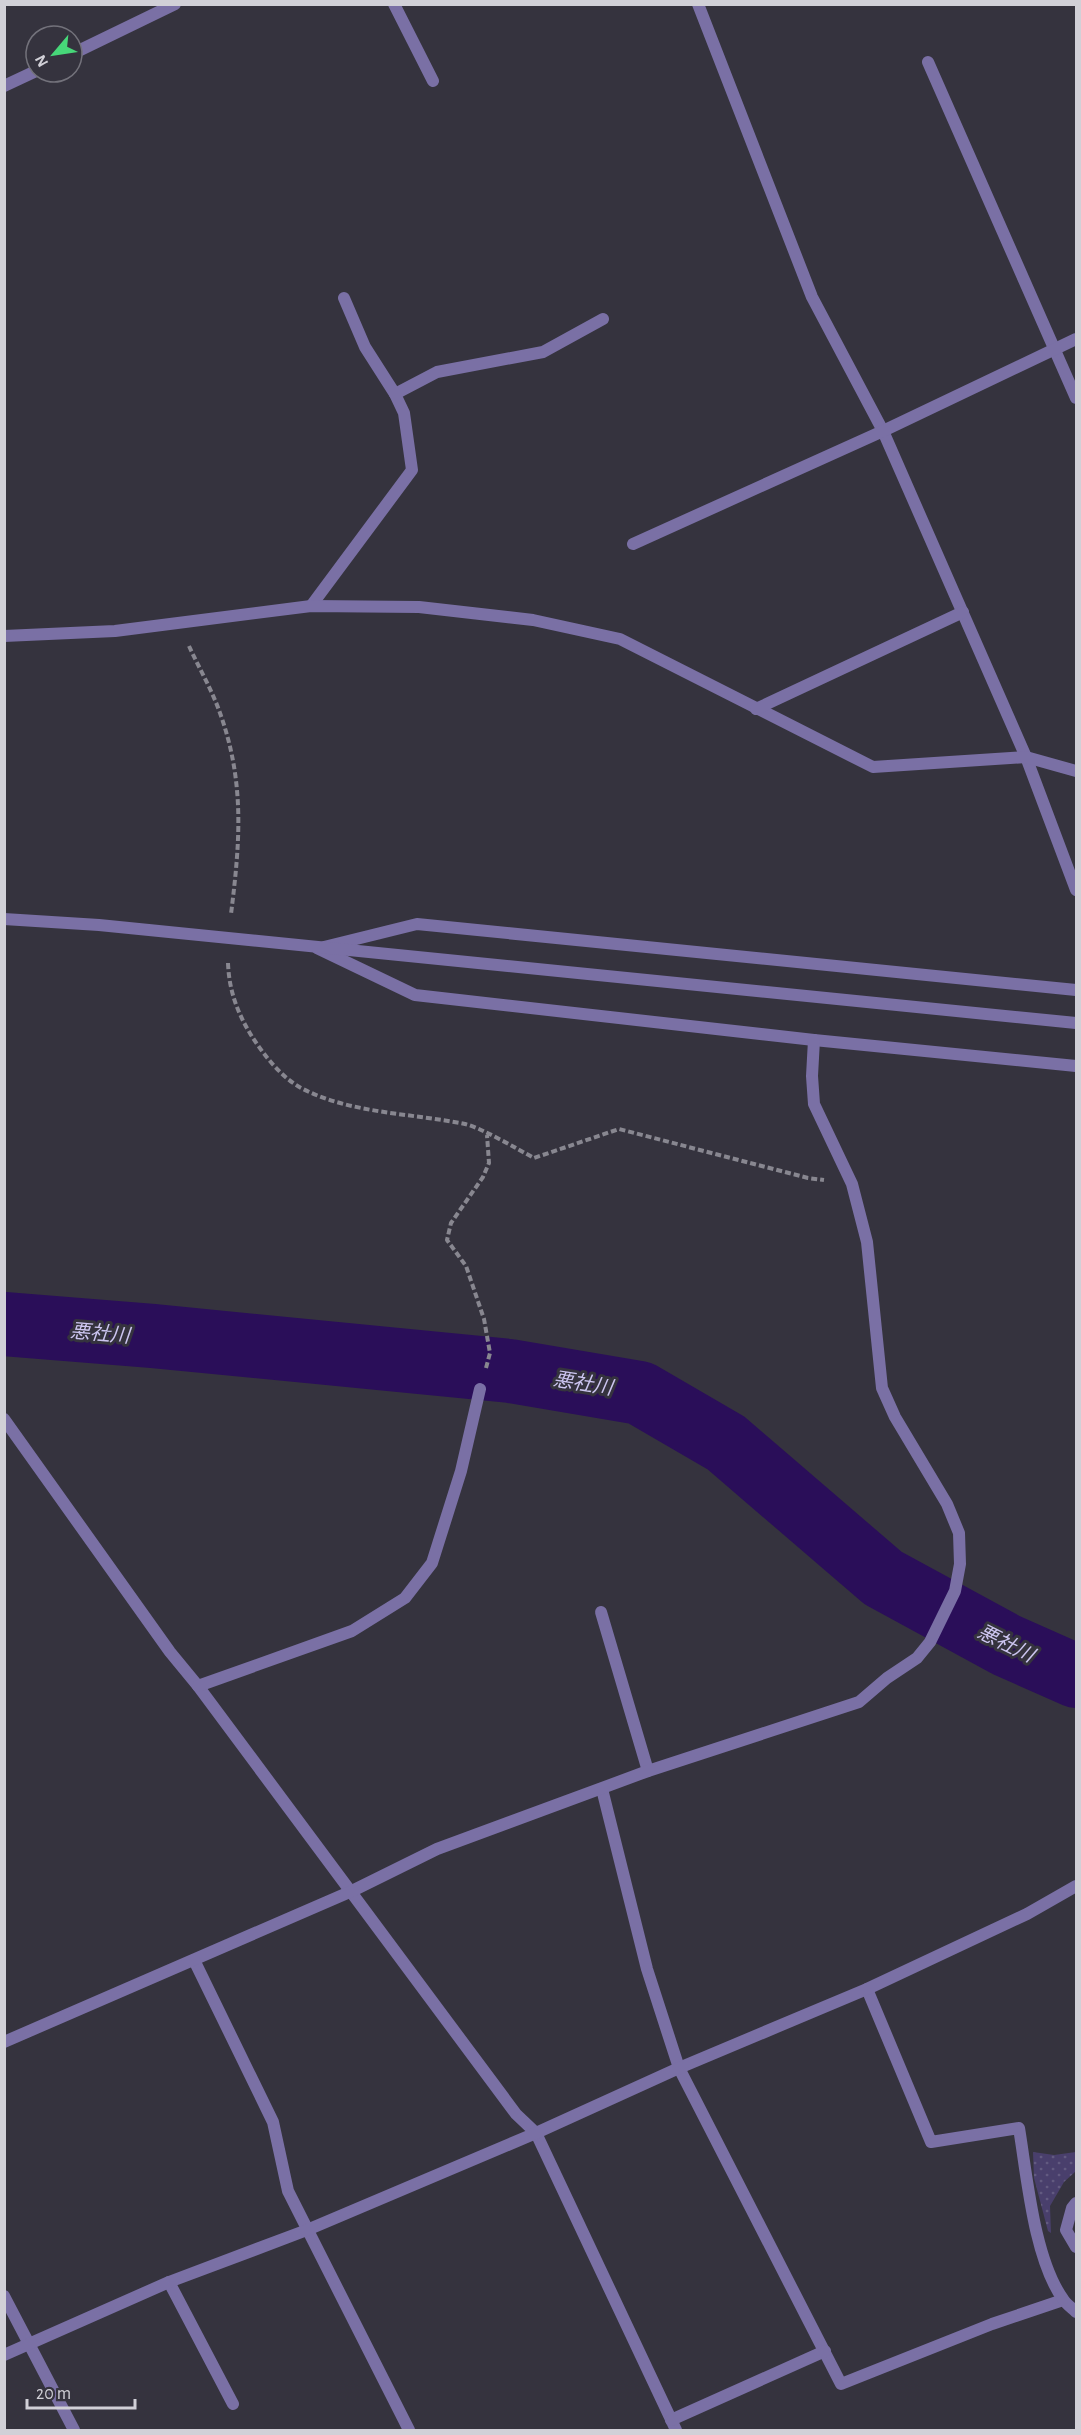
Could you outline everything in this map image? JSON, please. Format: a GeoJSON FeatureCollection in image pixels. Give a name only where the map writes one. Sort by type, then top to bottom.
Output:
{"type":"FeatureCollection","features":[{"type":"Feature","properties":{"kind":"street"},"geometry":{"type":"LineString","coordinates":[[84,48],[175,4]]}},
{"type":"Feature","properties":{"kind":"street"},"geometry":{"type":"LineString","coordinates":[[394,4],[433,81]]}},
{"type":"Feature","properties":{"kind":"street"},"geometry":{"type":"LineString","coordinates":[[698,4],[812,297],[884,431],[1026,757],[1077,890]]}},
{"type":"Feature","properties":{"kind":"street"},"geometry":{"type":"LineString","coordinates":[[928,62],[1077,398]]}},
{"type":"Feature","properties":{"kind":"street"},"geometry":{"type":"LineString","coordinates":[[4,86],[24,77]]}},
{"type":"Feature","properties":{"kind":"street"},"geometry":{"type":"LineString","coordinates":[[311,606],[412,470],[404,413],[395,394],[365,347],[344,298]]}},
{"type":"Feature","properties":{"kind":"street"},"geometry":{"type":"LineString","coordinates":[[395,394],[437,372],[543,352],[603,318]]}},
{"type":"Feature","properties":{"kind":"street"},"geometry":{"type":"LineString","coordinates":[[633,544],[884,431],[1077,339]]}},
{"type":"Feature","properties":{"kind":"street"},"geometry":{"type":"LineString","coordinates":[[4,636],[115,631],[311,606],[419,607],[533,620],[620,639],[873,767],[1026,757],[1077,771]]}},
{"type":"Feature","properties":{"kind":"street"},"geometry":{"type":"LineString","coordinates":[[756,709],[963,612]]}},
{"type":"Feature","properties":{"kind":"street"},"geometry":{"type":"LineString","coordinates":[[4,919],[228,938],[1077,1023]]}},
{"type":"Feature","properties":{"kind":"street"},"geometry":{"type":"LineString","coordinates":[[317,948],[417,924],[1077,990]]}},
{"type":"Feature","properties":{"kind":"street"},"geometry":{"type":"LineString","coordinates":[[317,948],[416,995],[814,1041],[1077,1066]]}},
{"type":"Feature","properties":{"kind":"street"},"geometry":{"type":"LineString","coordinates":[[4,2042],[352,1891],[437,1849],[648,1771],[859,1702],[887,1678],[917,1658],[930,1642],[955,1591],[960,1563],[959,1533],[947,1504],[895,1417],[882,1388],[867,1242],[852,1184],[814,1104],[812,1076],[814,1041]]}},
{"type":"Feature","properties":{"kind":"street"},"geometry":{"type":"LineString","coordinates":[[198,1686],[352,1631],[405,1598],[432,1563],[461,1471],[480,1389]]}},
{"type":"Feature","properties":{"kind":"street"},"geometry":{"type":"LineString","coordinates":[[4,1419],[170,1652],[352,1891],[516,2114],[536,2133],[674,2425],[825,2351]]}},
{"type":"Feature","properties":{"kind":"street"},"geometry":{"type":"LineString","coordinates":[[601,1612],[648,1771]]}},
{"type":"Feature","properties":{"kind":"street"},"geometry":{"type":"LineString","coordinates":[[602,1789],[647,1969],[678,2068],[841,2384],[992,2324],[1063,2300]]}},
{"type":"Feature","properties":{"kind":"street"},"geometry":{"type":"LineString","coordinates":[[4,2355],[170,2282],[307,2230],[536,2133],[678,2068],[867,1989],[1027,1914],[1077,1886]]}},
{"type":"Feature","properties":{"kind":"street"},"geometry":{"type":"LineString","coordinates":[[194,1960],[273,2122],[288,2191],[410,2430]]}},
{"type":"Feature","properties":{"kind":"street"},"geometry":{"type":"LineString","coordinates":[[867,1989],[931,2142],[1019,2128],[1035,2229],[1051,2275],[1063,2300],[1077,2312]]}},
{"type":"Feature","properties":{"kind":"street"},"geometry":{"type":"LineString","coordinates":[[1077,2203],[1072,2208],[1066,2230],[1077,2247]]}},
{"type":"Feature","properties":{"kind":"street"},"geometry":{"type":"LineString","coordinates":[[170,2282],[233,2404]]}},
{"type":"Feature","properties":{"kind":"street"},"geometry":{"type":"LineString","coordinates":[[4,2296],[74,2430]]}},
{"type":"Feature","properties":{"kind":"path"},"geometry":{"type":"LineString","coordinates":[[179,624],[220,712],[237,773],[240,846],[228,938],[228,983],[241,1018],[257,1045],[300,1088],[353,1106],[467,1125],[534,1158],[619,1129],[808,1178],[852,1184]]}},
{"type":"Feature","properties":{"kind":"path"},"geometry":{"type":"LineString","coordinates":[[487,1135],[489,1163],[483,1177],[451,1223],[447,1240],[466,1266],[484,1319],[490,1353]]}},
{"type":"Feature","properties":{"kind":"shaded area"},"geometry":{"type":"Polygon","coordinates":[[[1033,2152],[1054,2155],[1076,2152],[1076,2171],[1064,2182],[1050,2206],[1051,2233],[1048,2231],[1034,2178],[1033,2152]]]}},
{"type":"Feature","properties":{"kind":"waterway","name":"悪社川"},"geometry":{"type":"LineString","coordinates":[[4,1324],[153,1336],[510,1371],[640,1393],[726,1443],[883,1578],[1006,1645],[1076,1676]]}}]}
